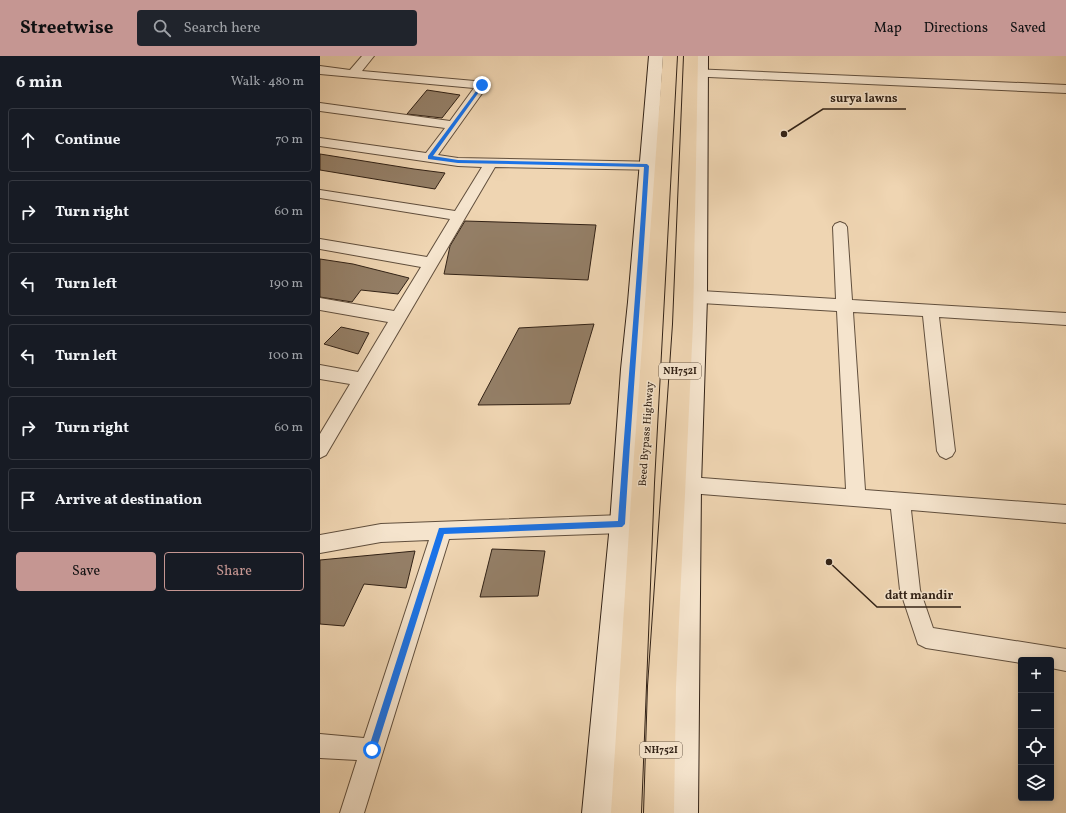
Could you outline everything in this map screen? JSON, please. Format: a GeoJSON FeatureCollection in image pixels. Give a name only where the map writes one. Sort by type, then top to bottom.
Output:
{"type":"FeatureCollection","features":[{"type":"Feature","properties":{"kind":"highway","name":"Beed Bypass Highway"},"geometry":{"type":"LineString","coordinates":[[626,813],[643,483],[655,166],[670,56]]}},
{"type":"Feature","properties":{"kind":"highway","name":"NH752I"},"geometry":{"type":"LineString","coordinates":[[659,813],[662,686],[690,296],[696,65]]}},
{"type":"Feature","properties":{"kind":"street"},"geometry":{"type":"LineString","coordinates":[[353,74],[368,56]]}},
{"type":"Feature","properties":{"kind":"street"},"geometry":{"type":"LineString","coordinates":[[597,813],[622,524],[631,369],[655,166],[656,56]]}},
{"type":"Feature","properties":{"kind":"street"},"geometry":{"type":"LineString","coordinates":[[696,65],[1066,89]]}},
{"type":"Feature","properties":{"kind":"street"},"geometry":{"type":"LineString","coordinates":[[320,70],[482,85],[430,158]]}},
{"type":"Feature","properties":{"kind":"street"},"geometry":{"type":"LineString","coordinates":[[320,108],[453,125]]}},
{"type":"Feature","properties":{"kind":"street"},"geometry":{"type":"LineString","coordinates":[[320,142],[458,162],[655,166]]}},
{"type":"Feature","properties":{"kind":"street"},"geometry":{"type":"LineString","coordinates":[[320,450],[491,162]]}},
{"type":"Feature","properties":{"kind":"street"},"geometry":{"type":"LineString","coordinates":[[320,194],[459,216]]}},
{"type":"Feature","properties":{"kind":"street"},"geometry":{"type":"LineString","coordinates":[[840,227],[856,498]]}},
{"type":"Feature","properties":{"kind":"street"},"geometry":{"type":"LineString","coordinates":[[320,244],[431,263]]}},
{"type":"Feature","properties":{"kind":"street"},"geometry":{"type":"LineString","coordinates":[[683,813],[690,485],[690,296],[1066,319]]}},
{"type":"Feature","properties":{"kind":"street"},"geometry":{"type":"LineString","coordinates":[[320,304],[398,318]]}},
{"type":"Feature","properties":{"kind":"street"},"geometry":{"type":"LineString","coordinates":[[930,310],[946,451]]}},
{"type":"Feature","properties":{"kind":"street"},"geometry":{"type":"LineString","coordinates":[[320,372],[362,379]]}},
{"type":"Feature","properties":{"kind":"street"},"geometry":{"type":"LineString","coordinates":[[690,485],[1066,514]]}},
{"type":"Feature","properties":{"kind":"street"},"geometry":{"type":"LineString","coordinates":[[900,501],[910,590],[926,638],[1066,660]]}},
{"type":"Feature","properties":{"kind":"street"},"geometry":{"type":"LineString","coordinates":[[320,544],[381,533],[622,524]]}},
{"type":"Feature","properties":{"kind":"street"},"geometry":{"type":"LineString","coordinates":[[352,813],[442,531]]}},
{"type":"Feature","properties":{"kind":"street"},"geometry":{"type":"LineString","coordinates":[[320,746],[372,750]]}},
{"type":"Feature","properties":{"kind":"building"},"geometry":{"type":"Polygon","coordinates":[[[427,90],[460,95],[442,118],[407,114],[427,90]]]}},
{"type":"Feature","properties":{"kind":"building"},"geometry":{"type":"Polygon","coordinates":[[[320,154],[445,173],[435,189],[320,170],[320,154]]]}},
{"type":"Feature","properties":{"kind":"building"},"geometry":{"type":"Polygon","coordinates":[[[465,221],[596,225],[588,280],[444,274],[450,246],[465,221]]]}},
{"type":"Feature","properties":{"kind":"building"},"geometry":{"type":"Polygon","coordinates":[[[320,259],[353,264],[409,278],[398,294],[361,290],[352,302],[320,297],[320,259]]]}},
{"type":"Feature","properties":{"kind":"building"},"geometry":{"type":"Polygon","coordinates":[[[594,324],[570,404],[478,405],[519,328],[594,324]]]}},
{"type":"Feature","properties":{"kind":"building"},"geometry":{"type":"Polygon","coordinates":[[[341,327],[369,333],[358,354],[324,344],[341,327]]]}},
{"type":"Feature","properties":{"kind":"building"},"geometry":{"type":"Polygon","coordinates":[[[492,549],[545,551],[538,596],[480,597],[492,549]]]}},
{"type":"Feature","properties":{"kind":"building"},"geometry":{"type":"Polygon","coordinates":[[[415,551],[406,588],[364,584],[344,626],[320,624],[320,560],[415,551]]]}},
{"type":"Feature","properties":{"kind":"place","name":"surya lawns"},"geometry":{"type":"Point","coordinates":[784,134]}},
{"type":"Feature","properties":{"kind":"place","name":"datt mandir"},"geometry":{"type":"Point","coordinates":[829,562]}},
{"type":"Feature","properties":{"kind":"route"},"geometry":{"type":"LineString","coordinates":[[372,750],[442,531],[622,524],[631,369],[638,302],[647,166],[458,162],[430,158],[482,85]]}}]}
